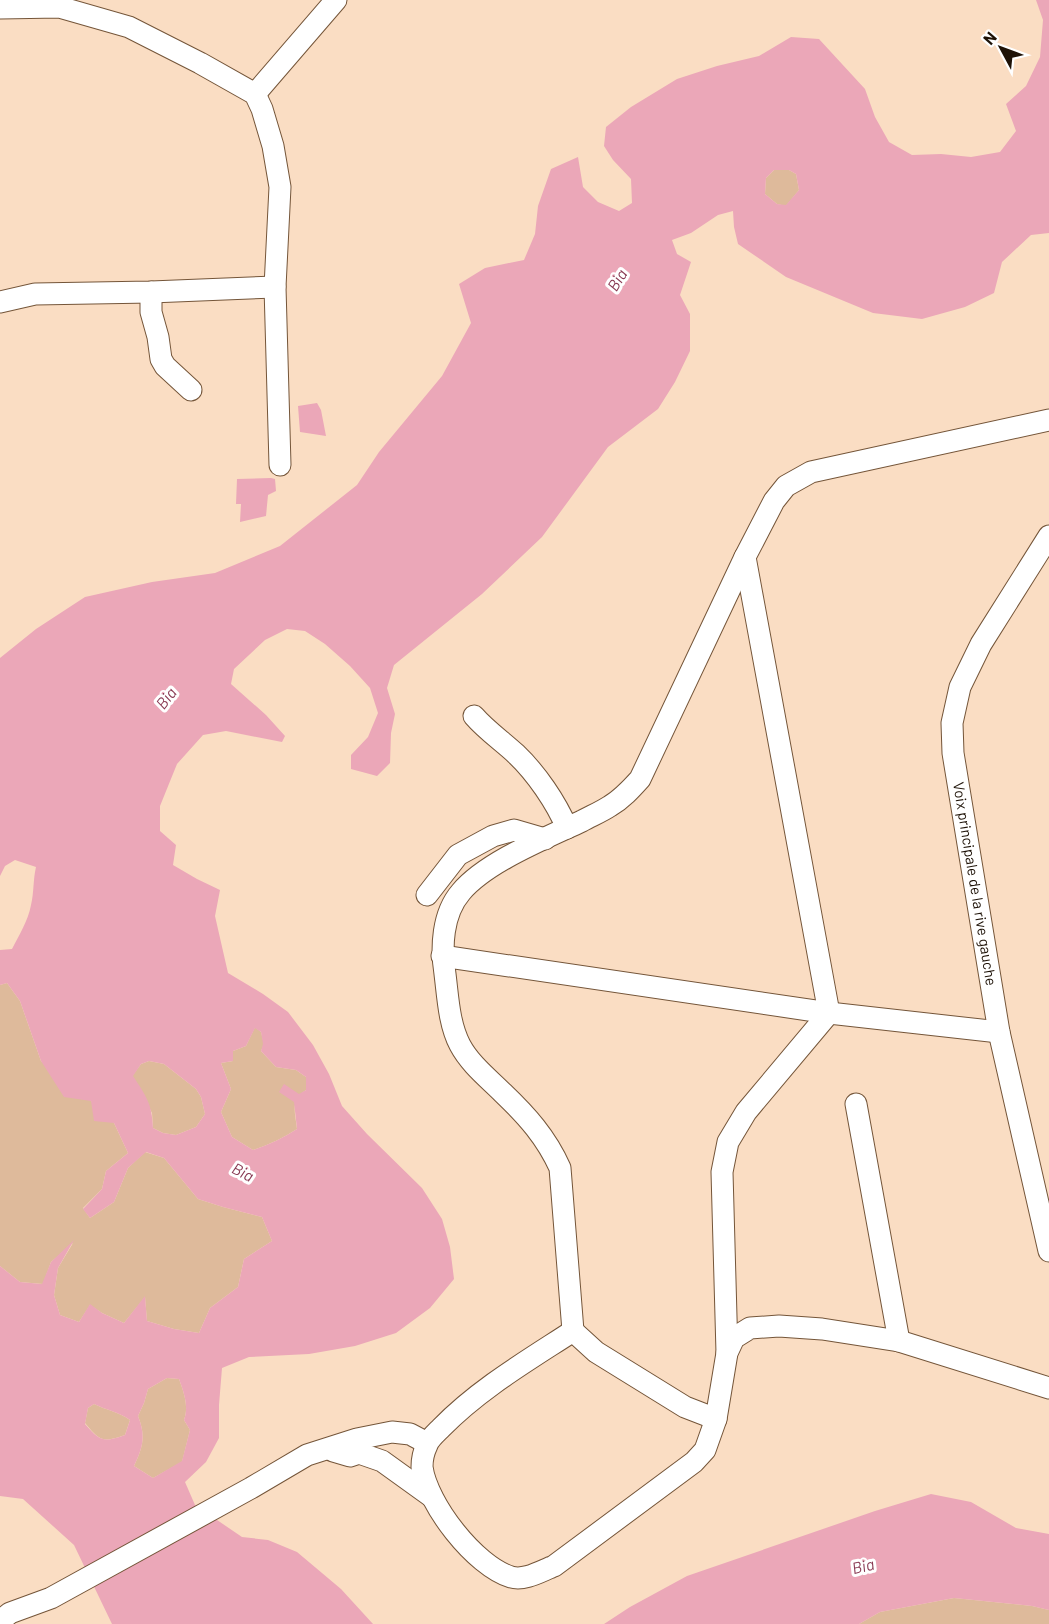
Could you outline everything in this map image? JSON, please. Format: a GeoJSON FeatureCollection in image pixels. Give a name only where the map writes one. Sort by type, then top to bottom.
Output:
{"type":"FeatureCollection","features":[{"type":"Feature","properties":{"kind":"street"},"geometry":{"type":"LineString","coordinates":[[255,94],[336,0]]}},
{"type":"Feature","properties":{"kind":"street"},"geometry":{"type":"LineString","coordinates":[[0,8],[59,7],[129,27],[255,94],[273,146],[280,187],[275,287],[280,465]]}},
{"type":"Feature","properties":{"kind":"street"},"geometry":{"type":"LineString","coordinates":[[0,302],[35,294],[275,287]]}},
{"type":"Feature","properties":{"kind":"street"},"geometry":{"type":"LineString","coordinates":[[151,292],[151,312],[161,359],[165,366],[191,390]]}},
{"type":"Feature","properties":{"kind":"street"},"geometry":{"type":"LineString","coordinates":[[716,1419],[685,1407],[596,1352],[573,1331],[560,1168],[551,1149],[537,1130],[473,1064],[460,1045],[452,1020],[442,956],[443,935],[450,913],[460,893],[477,876],[500,861],[609,807],[626,795],[640,779],[745,557],[774,501],[786,486],[811,472],[1049,420]]}},
{"type":"Feature","properties":{"kind":"street","name":"Voix principale de la rive gauche"},"geometry":{"type":"LineString","coordinates":[[1049,536],[981,644],[960,687],[952,723],[953,753],[999,1032],[1049,1251]]}},
{"type":"Feature","properties":{"kind":"street"},"geometry":{"type":"LineString","coordinates":[[745,557],[829,1013]]}},
{"type":"Feature","properties":{"kind":"street"},"geometry":{"type":"LineString","coordinates":[[474,716],[481,725],[517,755],[532,772],[560,811],[567,828]]}},
{"type":"Feature","properties":{"kind":"street"},"geometry":{"type":"LineString","coordinates":[[427,895],[458,855],[493,836],[514,830],[545,839]]}},
{"type":"Feature","properties":{"kind":"street"},"geometry":{"type":"LineString","coordinates":[[442,956],[829,1013],[999,1032]]}},
{"type":"Feature","properties":{"kind":"street"},"geometry":{"type":"LineString","coordinates":[[573,1331],[490,1385],[451,1418],[427,1443],[422,1466],[432,1497],[444,1517],[484,1563],[512,1577],[529,1577],[554,1566],[694,1462],[705,1450],[716,1419],[727,1353],[722,1172],[728,1142],[746,1112],[829,1013]]}},
{"type":"Feature","properties":{"kind":"street"},"geometry":{"type":"LineString","coordinates":[[856,1104],[899,1341]]}},
{"type":"Feature","properties":{"kind":"street"},"geometry":{"type":"LineString","coordinates":[[727,1353],[735,1338],[750,1328],[779,1326],[822,1329],[899,1341],[1049,1388]]}},
{"type":"Feature","properties":{"kind":"street"},"geometry":{"type":"LineString","coordinates":[[0,1620],[10,1613],[51,1598],[307,1455],[357,1439],[392,1432],[410,1434],[427,1443]]}},
{"type":"Feature","properties":{"kind":"street"},"geometry":{"type":"LineString","coordinates":[[326,1449],[350,1456],[359,1453],[382,1461],[432,1497]]}},
{"type":"Feature","properties":{"kind":"shaded area"},"geometry":{"type":"Polygon","coordinates":[[[774,170],[789,170],[796,174],[799,190],[786,206],[777,204],[765,194],[766,178],[774,170]]]}},
{"type":"Feature","properties":{"kind":"shaded area"},"geometry":{"type":"Polygon","coordinates":[[[7,983],[20,1001],[41,1061],[91,1101],[114,1123],[128,1153],[106,1171],[102,1189],[83,1208],[90,1218],[114,1202],[128,1168],[145,1152],[164,1158],[198,1199],[262,1217],[272,1241],[244,1259],[238,1287],[210,1308],[199,1333],[147,1321],[145,1297],[124,1323],[90,1305],[79,1322],[60,1315],[54,1295],[58,1268],[73,1243],[51,1262],[43,1284],[20,1282],[0,1266],[0,985],[7,983]]]}},
{"type":"Feature","properties":{"kind":"shaded area"},"geometry":{"type":"Polygon","coordinates":[[[255,1027],[261,1032],[264,1044],[261,1051],[276,1067],[296,1070],[306,1077],[306,1090],[296,1102],[297,1129],[253,1150],[232,1137],[221,1112],[231,1089],[221,1063],[233,1061],[233,1051],[246,1046],[255,1027]]]}},
{"type":"Feature","properties":{"kind":"shaded area"},"geometry":{"type":"Polygon","coordinates":[[[149,1061],[164,1064],[196,1089],[201,1097],[205,1114],[196,1127],[176,1135],[163,1133],[153,1128],[152,1113],[132,1076],[141,1064],[149,1061]]]}},
{"type":"Feature","properties":{"kind":"shaded area"},"geometry":{"type":"Polygon","coordinates":[[[167,1378],[179,1379],[186,1405],[184,1420],[190,1430],[182,1462],[153,1478],[134,1466],[142,1441],[138,1416],[148,1389],[167,1378]]]}},
{"type":"Feature","properties":{"kind":"shaded area"},"geometry":{"type":"Polygon","coordinates":[[[94,1404],[130,1420],[125,1435],[102,1439],[94,1434],[85,1423],[88,1408],[94,1404]]]}},
{"type":"Feature","properties":{"kind":"shaded area"},"geometry":{"type":"Polygon","coordinates":[[[954,1598],[1032,1606],[1049,1610],[1049,1624],[859,1624],[880,1612],[954,1598]]]}},
{"type":"Feature","properties":{"kind":"water","name":"Bia"},"geometry":{"type":"Polygon","coordinates":[[[1036,0],[1049,0],[1049,233],[1031,235],[1002,262],[994,293],[965,307],[922,319],[873,313],[786,277],[738,244],[733,211],[718,215],[691,233],[672,240],[677,254],[691,262],[680,295],[690,314],[690,351],[675,382],[658,409],[608,447],[542,537],[482,594],[394,665],[387,688],[395,714],[391,733],[390,763],[377,776],[351,769],[351,755],[368,737],[378,713],[370,688],[325,644],[305,631],[287,629],[265,640],[234,669],[231,684],[266,715],[285,736],[282,742],[226,731],[203,735],[177,764],[160,806],[160,831],[176,845],[173,865],[220,890],[215,916],[228,973],[288,1012],[313,1045],[329,1074],[342,1106],[422,1188],[442,1219],[450,1247],[454,1279],[430,1308],[396,1333],[355,1346],[309,1354],[249,1357],[222,1368],[219,1438],[206,1462],[185,1482],[195,1505],[242,1537],[268,1540],[297,1552],[341,1589],[373,1624],[112,1624],[74,1545],[23,1499],[0,1496],[0,1266],[20,1282],[42,1284],[51,1262],[74,1240],[58,1268],[54,1295],[60,1315],[79,1322],[90,1304],[102,1313],[124,1323],[145,1296],[147,1321],[199,1333],[210,1308],[238,1287],[244,1259],[272,1241],[262,1217],[198,1199],[164,1158],[146,1152],[128,1168],[114,1202],[90,1218],[83,1209],[102,1189],[106,1171],[128,1153],[114,1123],[94,1121],[91,1101],[64,1097],[41,1061],[20,1001],[7,983],[0,985],[0,950],[12,949],[26,922],[32,900],[36,867],[15,860],[5,866],[0,876],[0,658],[36,629],[85,597],[152,582],[215,573],[280,546],[357,485],[379,452],[442,376],[471,323],[459,284],[485,268],[524,260],[535,234],[538,206],[551,169],[578,157],[583,187],[598,202],[619,211],[632,203],[631,179],[613,160],[604,146],[606,127],[631,107],[677,79],[759,56],[791,37],[819,39],[865,89],[875,117],[889,142],[912,155],[941,154],[971,157],[1000,152],[1016,131],[1006,104],[1026,86],[1040,57],[1043,20],[1036,0]],[[774,170],[766,178],[765,194],[777,204],[786,205],[799,190],[796,174],[789,170],[774,170]],[[255,1028],[246,1046],[233,1051],[233,1061],[221,1063],[231,1089],[221,1112],[232,1137],[253,1150],[297,1129],[294,1102],[279,1092],[284,1084],[299,1094],[306,1090],[306,1077],[296,1070],[276,1067],[261,1051],[263,1044],[261,1032],[255,1028]],[[149,1061],[141,1064],[133,1076],[148,1100],[153,1128],[163,1133],[176,1135],[196,1127],[205,1114],[201,1097],[196,1089],[164,1064],[149,1061]],[[167,1378],[148,1389],[138,1416],[142,1441],[134,1466],[153,1478],[182,1461],[190,1430],[184,1420],[186,1405],[179,1379],[167,1378]],[[94,1404],[88,1408],[85,1424],[98,1437],[107,1440],[125,1435],[130,1420],[94,1404]]]}},
{"type":"Feature","properties":{"kind":"water"},"geometry":{"type":"Polygon","coordinates":[[[317,403],[321,410],[326,436],[300,432],[298,406],[317,403]]]}},
{"type":"Feature","properties":{"kind":"water"},"geometry":{"type":"Polygon","coordinates":[[[237,479],[275,479],[276,491],[268,495],[266,516],[240,522],[241,504],[236,504],[237,479]]]}},
{"type":"Feature","properties":{"kind":"water","name":"Bia"},"geometry":{"type":"Polygon","coordinates":[[[931,1494],[971,1502],[1016,1528],[1049,1534],[1049,1610],[1032,1606],[954,1598],[880,1612],[859,1624],[604,1624],[687,1576],[931,1494]]]}}]}
